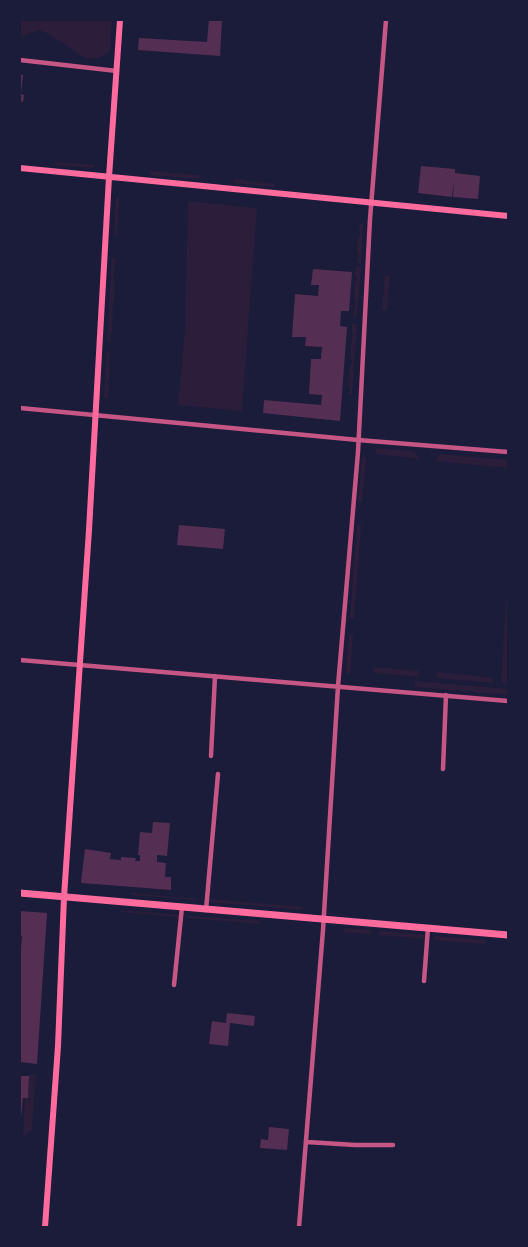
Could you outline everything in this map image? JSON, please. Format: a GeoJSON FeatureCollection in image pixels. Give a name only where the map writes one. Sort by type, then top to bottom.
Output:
{"type":"FeatureCollection","features":[{"type":"Feature","properties":{"kind":"main road"},"geometry":{"type":"LineString","coordinates":[[45,1227],[58,1046],[64,897],[89,530],[120,20]]}},
{"type":"Feature","properties":{"kind":"main road"},"geometry":{"type":"LineString","coordinates":[[20,168],[508,216]]}},
{"type":"Feature","properties":{"kind":"main road"},"geometry":{"type":"LineString","coordinates":[[20,893],[508,935]]}},
{"type":"Feature","properties":{"kind":"street"},"geometry":{"type":"LineString","coordinates":[[300,1227],[324,920],[338,686],[358,440],[372,202],[386,20]]}},
{"type":"Feature","properties":{"kind":"street"},"geometry":{"type":"LineString","coordinates":[[20,60],[117,71]]}},
{"type":"Feature","properties":{"kind":"street"},"geometry":{"type":"LineString","coordinates":[[20,408],[358,440],[508,452]]}},
{"type":"Feature","properties":{"kind":"street"},"geometry":{"type":"LineString","coordinates":[[20,660],[508,701]]}},
{"type":"Feature","properties":{"kind":"street"},"geometry":{"type":"LineString","coordinates":[[211,756],[215,676]]}},
{"type":"Feature","properties":{"kind":"street"},"geometry":{"type":"LineString","coordinates":[[443,769],[446,696]]}},
{"type":"Feature","properties":{"kind":"street"},"geometry":{"type":"LineString","coordinates":[[206,910],[218,774]]}},
{"type":"Feature","properties":{"kind":"street"},"geometry":{"type":"LineString","coordinates":[[174,985],[182,907]]}},
{"type":"Feature","properties":{"kind":"street"},"geometry":{"type":"LineString","coordinates":[[424,981],[428,928]]}},
{"type":"Feature","properties":{"kind":"street"},"geometry":{"type":"LineString","coordinates":[[307,1142],[393,1145]]}},
{"type":"Feature","properties":{"kind":"shaded area"},"geometry":{"type":"Polygon","coordinates":[[[20,20],[112,20],[110,51],[99,58],[85,58],[49,34],[39,30],[20,37],[20,20]]]}},
{"type":"Feature","properties":{"kind":"shaded area"},"geometry":{"type":"Polygon","coordinates":[[[57,162],[94,165],[94,168],[56,165],[57,162]]]}},
{"type":"Feature","properties":{"kind":"shaded area"},"geometry":{"type":"Polygon","coordinates":[[[150,171],[200,175],[199,179],[150,175],[150,171]]]}},
{"type":"Feature","properties":{"kind":"shaded area"},"geometry":{"type":"Polygon","coordinates":[[[234,179],[275,184],[274,187],[233,183],[234,179]]]}},
{"type":"Feature","properties":{"kind":"shaded area"},"geometry":{"type":"Polygon","coordinates":[[[116,198],[119,198],[117,236],[114,235],[116,198]]]}},
{"type":"Feature","properties":{"kind":"shaded area"},"geometry":{"type":"Polygon","coordinates":[[[188,201],[257,208],[242,411],[178,405],[185,329],[188,201]]]}},
{"type":"Feature","properties":{"kind":"shaded area"},"geometry":{"type":"Polygon","coordinates":[[[359,223],[363,224],[361,263],[357,263],[359,251],[357,251],[358,236],[360,236],[359,223]]]}},
{"type":"Feature","properties":{"kind":"shaded area"},"geometry":{"type":"Polygon","coordinates":[[[112,257],[116,258],[113,280],[115,281],[114,303],[112,303],[112,333],[110,333],[111,343],[107,342],[112,257]]]}},
{"type":"Feature","properties":{"kind":"shaded area"},"geometry":{"type":"Polygon","coordinates":[[[356,266],[361,267],[357,317],[353,316],[356,302],[354,301],[355,282],[357,281],[357,277],[355,277],[356,266]]]}},
{"type":"Feature","properties":{"kind":"shaded area"},"geometry":{"type":"Polygon","coordinates":[[[385,275],[390,276],[387,311],[382,310],[385,275]]]}},
{"type":"Feature","properties":{"kind":"shaded area"},"geometry":{"type":"Polygon","coordinates":[[[352,323],[357,324],[352,394],[348,394],[350,391],[350,387],[348,387],[350,365],[352,365],[352,360],[350,360],[353,338],[352,323]]]}},
{"type":"Feature","properties":{"kind":"shaded area"},"geometry":{"type":"Polygon","coordinates":[[[107,353],[110,353],[108,366],[110,367],[109,381],[107,381],[107,385],[109,385],[108,398],[104,398],[107,353]]]}},
{"type":"Feature","properties":{"kind":"shaded area"},"geometry":{"type":"Polygon","coordinates":[[[376,448],[414,451],[420,459],[375,454],[376,448]]]}},
{"type":"Feature","properties":{"kind":"shaded area"},"geometry":{"type":"Polygon","coordinates":[[[439,454],[508,460],[508,468],[436,461],[439,454]]]}},
{"type":"Feature","properties":{"kind":"shaded area"},"geometry":{"type":"Polygon","coordinates":[[[362,457],[366,457],[362,502],[358,502],[362,457]]]}},
{"type":"Feature","properties":{"kind":"shaded area"},"geometry":{"type":"Polygon","coordinates":[[[357,525],[361,525],[354,618],[350,618],[357,525]]]}},
{"type":"Feature","properties":{"kind":"shaded area"},"geometry":{"type":"Polygon","coordinates":[[[508,572],[508,684],[501,683],[508,572]]]}},
{"type":"Feature","properties":{"kind":"shaded area"},"geometry":{"type":"Polygon","coordinates":[[[349,635],[353,635],[350,673],[346,673],[349,635]]]}},
{"type":"Feature","properties":{"kind":"shaded area"},"geometry":{"type":"Polygon","coordinates":[[[374,667],[419,671],[419,677],[374,673],[374,667]]]}},
{"type":"Feature","properties":{"kind":"shaded area"},"geometry":{"type":"Polygon","coordinates":[[[437,672],[493,678],[493,683],[437,678],[437,672]]]}},
{"type":"Feature","properties":{"kind":"shaded area"},"geometry":{"type":"Polygon","coordinates":[[[415,681],[508,689],[508,695],[415,687],[415,681]]]}},
{"type":"Feature","properties":{"kind":"shaded area"},"geometry":{"type":"Polygon","coordinates":[[[130,893],[200,899],[130,895],[130,893]]]}},
{"type":"Feature","properties":{"kind":"shaded area"},"geometry":{"type":"Polygon","coordinates":[[[209,899],[303,907],[303,910],[210,902],[209,899]]]}},
{"type":"Feature","properties":{"kind":"shaded area"},"geometry":{"type":"Polygon","coordinates":[[[121,910],[179,915],[179,917],[121,912],[121,910]]]}},
{"type":"Feature","properties":{"kind":"shaded area"},"geometry":{"type":"Polygon","coordinates":[[[188,916],[260,921],[260,924],[188,918],[188,916]]]}},
{"type":"Feature","properties":{"kind":"shaded area"},"geometry":{"type":"Polygon","coordinates":[[[344,928],[371,930],[371,934],[343,932],[344,928]]]}},
{"type":"Feature","properties":{"kind":"shaded area"},"geometry":{"type":"Polygon","coordinates":[[[379,931],[427,935],[427,939],[378,935],[379,931]]]}},
{"type":"Feature","properties":{"kind":"shaded area"},"geometry":{"type":"Polygon","coordinates":[[[434,936],[485,940],[485,944],[434,940],[434,936]]]}},
{"type":"Feature","properties":{"kind":"shaded area"},"geometry":{"type":"Polygon","coordinates":[[[29,1075],[36,1075],[32,1130],[23,1137],[25,1098],[28,1098],[29,1075]]]}},
{"type":"Feature","properties":{"kind":"building"},"geometry":{"type":"Polygon","coordinates":[[[209,20],[222,20],[220,56],[138,50],[139,38],[207,42],[209,20]]]}},
{"type":"Feature","properties":{"kind":"building"},"geometry":{"type":"Polygon","coordinates":[[[20,74],[23,75],[21,93],[20,92],[20,74]]]}},
{"type":"Feature","properties":{"kind":"building"},"geometry":{"type":"Polygon","coordinates":[[[20,94],[24,95],[23,102],[20,101],[20,94]]]}},
{"type":"Feature","properties":{"kind":"building"},"geometry":{"type":"Polygon","coordinates":[[[421,166],[455,169],[455,173],[480,176],[478,199],[453,197],[454,181],[452,197],[418,193],[421,166]]]}},
{"type":"Feature","properties":{"kind":"building"},"geometry":{"type":"Polygon","coordinates":[[[313,269],[352,272],[349,311],[341,311],[340,326],[347,327],[340,421],[263,413],[264,400],[321,405],[322,395],[309,394],[311,359],[321,359],[322,347],[305,346],[306,337],[292,337],[295,294],[318,296],[319,285],[311,285],[313,269]]]}},
{"type":"Feature","properties":{"kind":"building"},"geometry":{"type":"Polygon","coordinates":[[[179,525],[225,529],[223,549],[177,545],[179,525]]]}},
{"type":"Feature","properties":{"kind":"building"},"geometry":{"type":"Polygon","coordinates":[[[153,822],[170,823],[167,856],[157,855],[157,862],[166,863],[165,877],[171,877],[171,890],[81,882],[85,849],[111,853],[110,859],[121,860],[121,857],[136,858],[135,861],[140,861],[140,855],[138,855],[140,832],[152,833],[153,822]]]}},
{"type":"Feature","properties":{"kind":"building"},"geometry":{"type":"Polygon","coordinates":[[[20,911],[47,913],[37,1064],[20,1062],[20,960],[22,936],[20,935],[20,911]]]}},
{"type":"Feature","properties":{"kind":"building"},"geometry":{"type":"Polygon","coordinates":[[[227,1013],[255,1016],[254,1026],[230,1023],[228,1046],[209,1044],[212,1021],[226,1023],[227,1013]]]}},
{"type":"Feature","properties":{"kind":"building"},"geometry":{"type":"Polygon","coordinates":[[[20,1076],[29,1076],[28,1098],[23,1098],[21,1117],[20,1117],[20,1076]]]}},
{"type":"Feature","properties":{"kind":"building"},"geometry":{"type":"Polygon","coordinates":[[[269,1127],[289,1129],[287,1150],[260,1148],[261,1139],[268,1140],[269,1127]]]}}]}
